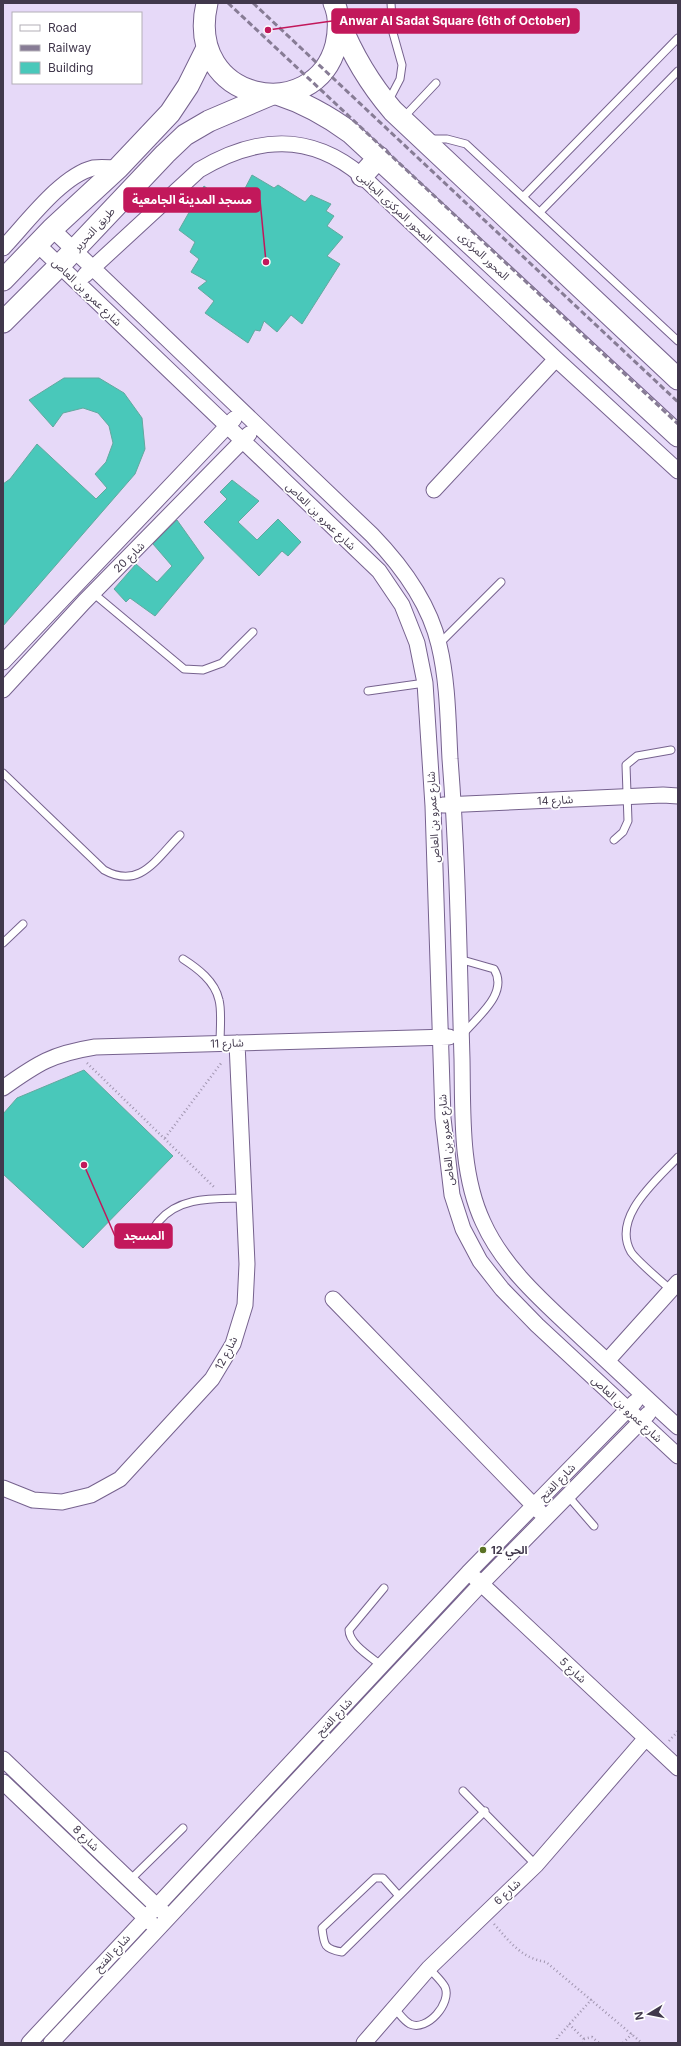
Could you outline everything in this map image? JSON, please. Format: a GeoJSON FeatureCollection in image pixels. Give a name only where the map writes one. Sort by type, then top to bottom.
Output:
{"type":"FeatureCollection","features":[{"type":"Feature","properties":{"kind":"main road"},"geometry":{"type":"LineString","coordinates":[[191,3],[205,41]]}},
{"type":"Feature","properties":{"kind":"main road"},"geometry":{"type":"LineString","coordinates":[[3,280],[52,229],[118,168],[170,113],[188,86],[205,41],[204,18],[207,3]]}},
{"type":"Feature","properties":{"kind":"main road"},"geometry":{"type":"LineString","coordinates":[[336,8],[357,61],[387,104],[423,140],[678,380]]}},
{"type":"Feature","properties":{"kind":"main road","name":"طريق التحرير"},"geometry":{"type":"LineString","coordinates":[[3,322],[74,251],[165,154],[186,135],[209,121],[274,95],[292,91],[306,85],[318,76],[328,64],[334,51],[338,36],[336,8]]}},
{"type":"Feature","properties":{"kind":"main road","name":"المحور المركزى"},"geometry":{"type":"LineString","coordinates":[[205,41],[213,61],[231,82],[250,91],[293,100],[324,114],[351,133],[678,436]]}},
{"type":"Feature","properties":{"kind":"main road"},"geometry":{"type":"LineString","coordinates":[[362,176],[379,158]]}},
{"type":"Feature","properties":{"kind":"street","name":"المحور المركزى الجانبى"},"geometry":{"type":"LineString","coordinates":[[77,283],[91,268],[199,170],[221,157],[248,148],[273,144],[294,144],[315,148],[334,155],[362,176],[556,359],[678,471]]}},
{"type":"Feature","properties":{"kind":"street"},"geometry":{"type":"LineString","coordinates":[[3,248],[64,183],[78,174],[94,168],[118,168]]}},
{"type":"Feature","properties":{"kind":"street","name":"شارع عمرو بن العاص"},"geometry":{"type":"LineString","coordinates":[[52,229],[397,562],[424,604],[439,644],[445,681],[454,805],[463,1117],[472,1191],[482,1221],[497,1250],[518,1276],[551,1310],[678,1428]]}},
{"type":"Feature","properties":{"kind":"street","name":"شارع عمرو بن العاص"},"geometry":{"type":"LineString","coordinates":[[37,244],[379,571],[402,605],[417,643],[425,683],[433,806],[443,1118],[446,1159],[452,1195],[463,1229],[480,1261],[502,1289],[537,1325],[678,1456]]}},
{"type":"Feature","properties":{"kind":"street"},"geometry":{"type":"LineString","coordinates":[[434,490],[556,359]]}},
{"type":"Feature","properties":{"kind":"street","name":"شارع 20"},"geometry":{"type":"LineString","coordinates":[[3,662],[242,411]]}},
{"type":"Feature","properties":{"kind":"street","name":"شارع 20"},"geometry":{"type":"LineString","coordinates":[[3,690],[93,593],[257,426]]}},
{"type":"Feature","properties":{"kind":"street","name":"شارع 14"},"geometry":{"type":"LineString","coordinates":[[433,806],[627,796],[678,796]]}},
{"type":"Feature","properties":{"kind":"street","name":"شارع 11"},"geometry":{"type":"LineString","coordinates":[[3,1088],[33,1066],[52,1056],[74,1050],[118,1046],[461,1037]]}},
{"type":"Feature","properties":{"kind":"street","name":"شارع 12"},"geometry":{"type":"LineString","coordinates":[[3,1488],[33,1500],[62,1502],[91,1496],[120,1479],[212,1379],[233,1344],[245,1305],[247,1264],[237,1043]]}},
{"type":"Feature","properties":{"kind":"street"},"geometry":{"type":"LineString","coordinates":[[607,1361],[674,1286]]}},
{"type":"Feature","properties":{"kind":"street"},"geometry":{"type":"LineString","coordinates":[[333,1299],[546,1518]]}},
{"type":"Feature","properties":{"kind":"street","name":"شارع الفتح"},"geometry":{"type":"LineString","coordinates":[[29,2043],[468,1572],[642,1394]]}},
{"type":"Feature","properties":{"kind":"street","name":"شارع الفتح"},"geometry":{"type":"LineString","coordinates":[[52,2043],[168,1917],[481,1584],[656,1407]]}},
{"type":"Feature","properties":{"kind":"street","name":"شارع 5"},"geometry":{"type":"LineString","coordinates":[[468,1572],[678,1768]]}},
{"type":"Feature","properties":{"kind":"street","name":"شارع 6"},"geometry":{"type":"LineString","coordinates":[[364,2043],[429,1968],[536,1865],[646,1738]]}},
{"type":"Feature","properties":{"kind":"street","name":"شارع 8"},"geometry":{"type":"LineString","coordinates":[[3,1759],[168,1917]]}},
{"type":"Feature","properties":{"kind":"street","name":"شارع 8"},"geometry":{"type":"LineString","coordinates":[[3,1782],[157,1929]]}},
{"type":"Feature","properties":{"kind":"lane"},"geometry":{"type":"LineString","coordinates":[[387,104],[400,79],[402,65],[393,33],[391,3]]}},
{"type":"Feature","properties":{"kind":"lane"},"geometry":{"type":"LineString","coordinates":[[523,197],[678,38]]}},
{"type":"Feature","properties":{"kind":"lane"},"geometry":{"type":"LineString","coordinates":[[540,212],[678,71]]}},
{"type":"Feature","properties":{"kind":"lane"},"geometry":{"type":"LineString","coordinates":[[402,119],[436,83]]}},
{"type":"Feature","properties":{"kind":"lane"},"geometry":{"type":"LineString","coordinates":[[423,140],[447,138],[466,144],[678,341]]}},
{"type":"Feature","properties":{"kind":"lane"},"geometry":{"type":"LineString","coordinates":[[439,644],[501,582]]}},
{"type":"Feature","properties":{"kind":"lane"},"geometry":{"type":"LineString","coordinates":[[93,593],[184,669],[203,670],[222,662],[253,632]]}},
{"type":"Feature","properties":{"kind":"lane"},"geometry":{"type":"LineString","coordinates":[[368,691],[425,683]]}},
{"type":"Feature","properties":{"kind":"lane"},"geometry":{"type":"LineString","coordinates":[[614,840],[623,832],[628,821],[626,765],[637,756],[671,750]]}},
{"type":"Feature","properties":{"kind":"lane"},"geometry":{"type":"LineString","coordinates":[[3,774],[104,870],[115,876],[128,878],[140,874],[180,835]]}},
{"type":"Feature","properties":{"kind":"lane"},"geometry":{"type":"LineString","coordinates":[[3,943],[22,924]]}},
{"type":"Feature","properties":{"kind":"lane"},"geometry":{"type":"LineString","coordinates":[[183,959],[198,969],[210,983],[219,1000],[220,1043]]}},
{"type":"Feature","properties":{"kind":"lane"},"geometry":{"type":"LineString","coordinates":[[458,959],[494,969],[498,975],[498,991],[461,1037]]}},
{"type":"Feature","properties":{"kind":"lane"},"geometry":{"type":"LineString","coordinates":[[674,1286],[632,1253],[626,1238],[633,1206],[678,1157]]}},
{"type":"Feature","properties":{"kind":"lane"},"geometry":{"type":"LineString","coordinates":[[148,1240],[159,1221],[176,1207],[196,1200],[244,1198]]}},
{"type":"Feature","properties":{"kind":"lane"},"geometry":{"type":"LineString","coordinates":[[568,1496],[594,1526]]}},
{"type":"Feature","properties":{"kind":"lane"},"geometry":{"type":"LineString","coordinates":[[382,1666],[353,1641],[349,1636],[349,1630],[384,1588]]}},
{"type":"Feature","properties":{"kind":"lane"},"geometry":{"type":"LineString","coordinates":[[463,1791],[485,1811],[536,1865]]}},
{"type":"Feature","properties":{"kind":"lane"},"geometry":{"type":"LineString","coordinates":[[399,1896],[383,1878],[375,1878],[322,1928],[324,1943],[330,1950],[342,1952],[399,1896],[485,1811]]}},
{"type":"Feature","properties":{"kind":"lane"},"geometry":{"type":"LineString","coordinates":[[130,1880],[183,1828]]}},
{"type":"Feature","properties":{"kind":"lane"},"geometry":{"type":"LineString","coordinates":[[394,2008],[410,2024],[419,2025],[427,2023],[442,2006],[447,1997],[445,1987],[429,1968]]}},
{"type":"Feature","properties":{"kind":"path"},"geometry":{"type":"LineString","coordinates":[[164,1138],[237,1043]]}},
{"type":"Feature","properties":{"kind":"path"},"geometry":{"type":"LineString","coordinates":[[74,1050],[227,1199]]}},
{"type":"Feature","properties":{"kind":"path"},"geometry":{"type":"LineString","coordinates":[[484,1914],[520,1952],[535,1960],[546,1962],[592,1999],[642,2043]]}},
{"type":"Feature","properties":{"kind":"path"},"geometry":{"type":"LineString","coordinates":[[557,2043],[558,2038],[569,2024],[592,1999]]}},
{"type":"Feature","properties":{"kind":"path"},"geometry":{"type":"LineString","coordinates":[[569,2024],[584,2039]]}},
{"type":"Feature","properties":{"kind":"path"},"geometry":{"type":"LineString","coordinates":[[623,2043],[632,2034]]}},
{"type":"Feature","properties":{"kind":"path"},"geometry":{"type":"LineString","coordinates":[[584,2039],[592,2037],[599,2043]]}},
{"type":"Feature","properties":{"kind":"path"},"geometry":{"type":"LineString","coordinates":[[583,2043],[584,2039]]}},
{"type":"Feature","properties":{"kind":"building"},"geometry":{"type":"Polygon","coordinates":[[[252,175],[274,188],[278,185],[305,202],[311,195],[331,204],[326,211],[334,216],[327,226],[343,237],[327,256],[340,264],[302,324],[291,315],[277,332],[264,321],[260,331],[255,330],[248,343],[205,313],[214,301],[198,288],[207,281],[191,272],[199,259],[190,252],[195,242],[179,230],[204,186],[225,202],[233,191],[241,196],[252,175]]]}},
{"type":"Feature","properties":{"kind":"building"},"geometry":{"type":"Polygon","coordinates":[[[64,378],[99,378],[124,393],[142,418],[145,449],[135,474],[3,626],[3,484],[10,479],[37,444],[96,499],[107,488],[95,474],[106,462],[113,443],[109,426],[98,413],[83,408],[63,413],[53,427],[29,400],[64,378]]]}},
{"type":"Feature","properties":{"kind":"building"},"geometry":{"type":"Polygon","coordinates":[[[232,480],[259,501],[238,522],[257,540],[278,519],[301,542],[288,556],[282,551],[259,576],[204,522],[227,499],[220,492],[232,480]]]}},
{"type":"Feature","properties":{"kind":"building"},"geometry":{"type":"Polygon","coordinates":[[[177,520],[204,558],[155,616],[130,598],[126,602],[114,589],[136,564],[157,582],[172,566],[153,544],[177,520]]]}},
{"type":"Feature","properties":{"kind":"building"},"geometry":{"type":"Polygon","coordinates":[[[84,1070],[173,1156],[83,1248],[3,1174],[3,1114],[17,1098],[84,1070]]]}},
{"type":"Feature","properties":{"kind":"railway"},"geometry":{"type":"LineString","coordinates":[[228,3],[678,424]]}},
{"type":"Feature","properties":{"kind":"railway"},"geometry":{"type":"LineString","coordinates":[[253,3],[678,402]]}},
{"type":"Feature","properties":{"kind":"place","name":"Anwar Al Sadat Square (6th of October)"},"geometry":{"type":"Point","coordinates":[268,30]}},
{"type":"Feature","properties":{"kind":"place","name":"مسجد المدينة الجامعية"},"geometry":{"type":"Point","coordinates":[266,262]}},
{"type":"Feature","properties":{"kind":"place","name":"المسجد"},"geometry":{"type":"Point","coordinates":[84,1165]}},
{"type":"Feature","properties":{"kind":"place","name":"الحي 12"},"geometry":{"type":"Point","coordinates":[483,1550]}}]}
